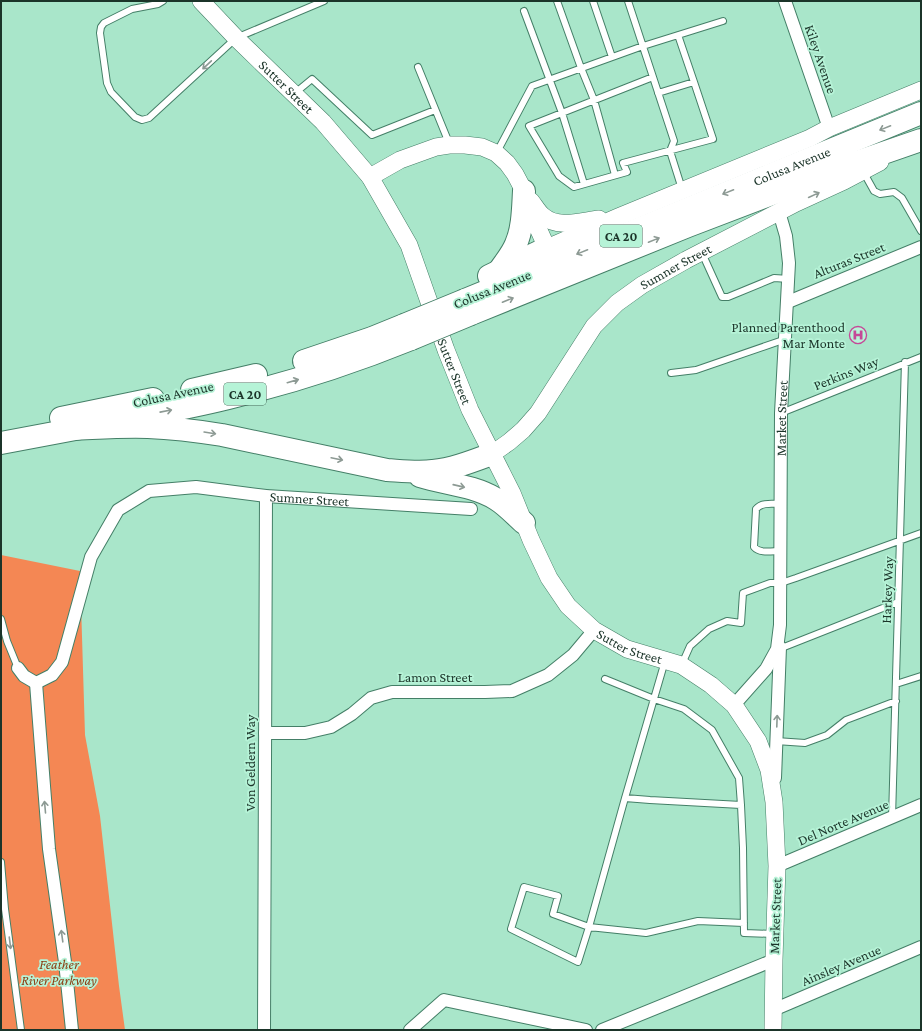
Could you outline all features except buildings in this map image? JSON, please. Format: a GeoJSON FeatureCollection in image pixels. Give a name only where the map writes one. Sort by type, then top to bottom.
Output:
{"type":"FeatureCollection","features":[{"type":"Feature","properties":{"kind":"highway","name":"Colusa Avenue"},"geometry":{"type":"LineString","coordinates":[[49,427],[267,372],[405,327],[921,113]]}},
{"type":"Feature","properties":{"kind":"highway","name":"Colusa Avenue"},"geometry":{"type":"LineString","coordinates":[[465,301],[702,221],[840,168],[917,144]]}},
{"type":"Feature","properties":{"kind":"highway"},"geometry":{"type":"LineString","coordinates":[[465,301],[499,271],[510,254],[519,236],[524,191]]}},
{"type":"Feature","properties":{"kind":"highway"},"geometry":{"type":"LineString","coordinates":[[499,271],[547,248]]}},
{"type":"Feature","properties":{"kind":"highway","name":"Colusa Avenue"},"geometry":{"type":"LineString","coordinates":[[49,427],[73,429],[192,406],[265,389],[380,351],[405,327]]}},
{"type":"Feature","properties":{"kind":"highway","name":"CA 20"},"geometry":{"type":"LineString","coordinates":[[1,429],[49,427]]}},
{"type":"Feature","properties":{"kind":"highway","name":"CA 20"},"geometry":{"type":"LineString","coordinates":[[1,443],[49,427]]}},
{"type":"Feature","properties":{"kind":"highway"},"geometry":{"type":"LineString","coordinates":[[73,429],[147,427],[198,431],[387,470],[408,472],[434,471],[466,463],[492,454]]}},
{"type":"Feature","properties":{"kind":"highway"},"geometry":{"type":"LineString","coordinates":[[408,472],[431,480],[461,486],[486,494],[496,499],[524,523]]}},
{"type":"Feature","properties":{"kind":"main road","name":"Sutter Street"},"geometry":{"type":"LineString","coordinates":[[201,1],[236,38],[323,122],[370,177],[409,245],[446,350],[470,410],[512,493],[531,540],[549,578],[568,606],[594,630],[627,649],[673,663],[711,685],[734,706]]}},
{"type":"Feature","properties":{"kind":"main road","name":"Colusa Avenue"},"geometry":{"type":"LineString","coordinates":[[547,248],[921,90]]}},
{"type":"Feature","properties":{"kind":"main road"},"geometry":{"type":"LineString","coordinates":[[370,177],[400,160],[436,147],[465,144],[482,147],[496,153],[507,163],[515,174],[524,191],[532,215],[547,248]]}},
{"type":"Feature","properties":{"kind":"main road","name":"Sumner Street"},"geometry":{"type":"LineString","coordinates":[[492,454],[523,430],[538,413],[594,326],[617,303],[642,285],[701,252],[917,144]]}},
{"type":"Feature","properties":{"kind":"main road"},"geometry":{"type":"LineString","coordinates":[[524,191],[544,216],[554,222],[564,224],[618,217]]}},
{"type":"Feature","properties":{"kind":"main road","name":"Market Street"},"geometry":{"type":"LineString","coordinates":[[734,706],[758,741],[769,770],[774,802],[777,866],[773,1030]]}},
{"type":"Feature","properties":{"kind":"street","name":"Kiley Avenue"},"geometry":{"type":"LineString","coordinates":[[785,1],[830,128]]}},
{"type":"Feature","properties":{"kind":"street","name":"Market Street"},"geometry":{"type":"LineString","coordinates":[[774,802],[777,649],[780,625],[781,583],[781,413],[789,279],[786,236],[779,212]]}},
{"type":"Feature","properties":{"kind":"street","name":"Alturas Street"},"geometry":{"type":"LineString","coordinates":[[788,302],[921,247]]}},
{"type":"Feature","properties":{"kind":"street","name":"Sumner Street"},"geometry":{"type":"LineString","coordinates":[[36,683],[52,675],[62,662],[91,557],[118,510],[149,491],[196,488],[266,496],[471,509]]}},
{"type":"Feature","properties":{"kind":"street","name":"Von Geldern Way"},"geometry":{"type":"LineString","coordinates":[[264,1030],[266,496]]}},
{"type":"Feature","properties":{"kind":"street","name":"Lamon Street"},"geometry":{"type":"LineString","coordinates":[[265,733],[306,733],[331,727],[352,714],[370,698],[392,692],[512,691],[548,675],[572,656],[594,630]]}},
{"type":"Feature","properties":{"kind":"street","name":"Market Street"},"geometry":{"type":"LineString","coordinates":[[734,706],[766,669],[778,650]]}},
{"type":"Feature","properties":{"kind":"street"},"geometry":{"type":"LineString","coordinates":[[18,668],[24,676],[36,683],[50,849],[65,962],[72,1030]]}},
{"type":"Feature","properties":{"kind":"street","name":"Del Norte Avenue"},"geometry":{"type":"LineString","coordinates":[[777,866],[921,805]]}},
{"type":"Feature","properties":{"kind":"street","name":"Ainsley Avenue"},"geometry":{"type":"LineString","coordinates":[[773,1010],[921,947]]}},
{"type":"Feature","properties":{"kind":"street"},"geometry":{"type":"LineString","coordinates":[[602,1030],[774,960]]}},
{"type":"Feature","properties":{"kind":"street"},"geometry":{"type":"LineString","coordinates":[[410,1030],[444,1000],[586,1030]]}},
{"type":"Feature","properties":{"kind":"lane"},"geometry":{"type":"LineString","coordinates":[[163,1],[158,4],[132,9],[104,23],[101,27],[100,33],[107,83],[111,92],[134,117],[142,120],[149,118],[236,38],[324,1]]}},
{"type":"Feature","properties":{"kind":"lane"},"geometry":{"type":"LineString","coordinates":[[557,1],[594,100],[615,175]]}},
{"type":"Feature","properties":{"kind":"lane"},"geometry":{"type":"LineString","coordinates":[[593,1],[612,57]]}},
{"type":"Feature","properties":{"kind":"lane"},"geometry":{"type":"LineString","coordinates":[[628,1],[674,141],[670,151],[682,191]]}},
{"type":"Feature","properties":{"kind":"lane"},"geometry":{"type":"LineString","coordinates":[[524,11],[562,113],[584,184]]}},
{"type":"Feature","properties":{"kind":"lane"},"geometry":{"type":"LineString","coordinates":[[496,153],[532,86],[643,46],[723,21]]}},
{"type":"Feature","properties":{"kind":"lane"},"geometry":{"type":"LineString","coordinates":[[653,77],[529,126],[559,176],[574,187],[627,172],[623,163],[713,139],[678,35]]}},
{"type":"Feature","properties":{"kind":"lane"},"geometry":{"type":"LineString","coordinates":[[418,67],[449,145]]}},
{"type":"Feature","properties":{"kind":"lane"},"geometry":{"type":"LineString","coordinates":[[294,94],[312,79],[372,135],[435,110]]}},
{"type":"Feature","properties":{"kind":"lane"},"geometry":{"type":"LineString","coordinates":[[658,93],[694,82]]}},
{"type":"Feature","properties":{"kind":"lane"},"geometry":{"type":"LineString","coordinates":[[863,171],[874,191],[880,194],[894,192],[902,198],[921,231]]}},
{"type":"Feature","properties":{"kind":"lane"},"geometry":{"type":"LineString","coordinates":[[701,252],[722,297],[728,297],[774,278],[789,279]]}},
{"type":"Feature","properties":{"kind":"lane"},"geometry":{"type":"LineString","coordinates":[[672,373],[696,370],[786,339]]}},
{"type":"Feature","properties":{"kind":"lane","name":"Perkins Way"},"geometry":{"type":"LineString","coordinates":[[781,413],[905,362],[921,357]]}},
{"type":"Feature","properties":{"kind":"lane","name":"Harkey Way"},"geometry":{"type":"LineString","coordinates":[[892,818],[905,362]]}},
{"type":"Feature","properties":{"kind":"lane"},"geometry":{"type":"LineString","coordinates":[[781,504],[759,505],[756,510],[754,547],[757,550],[762,551],[781,551]]}},
{"type":"Feature","properties":{"kind":"lane"},"geometry":{"type":"LineString","coordinates":[[744,923],[698,921],[646,933],[589,927],[553,914],[558,896],[524,886],[511,929],[578,962],[589,927],[654,699],[673,663],[709,629],[727,621],[741,623],[742,593],[770,583],[781,583],[921,533]]}},
{"type":"Feature","properties":{"kind":"lane"},"geometry":{"type":"LineString","coordinates":[[778,650],[898,602]]}},
{"type":"Feature","properties":{"kind":"lane"},"geometry":{"type":"LineString","coordinates":[[1,619],[7,641],[18,668]]}},
{"type":"Feature","properties":{"kind":"lane"},"geometry":{"type":"LineString","coordinates":[[896,684],[921,676]]}},
{"type":"Feature","properties":{"kind":"lane"},"geometry":{"type":"LineString","coordinates":[[604,679],[684,709],[712,730],[739,778],[744,934],[775,934]]}},
{"type":"Feature","properties":{"kind":"lane"},"geometry":{"type":"LineString","coordinates":[[776,741],[805,743],[827,735],[846,720],[896,701]]}},
{"type":"Feature","properties":{"kind":"lane"},"geometry":{"type":"LineString","coordinates":[[625,798],[741,805]]}},
{"type":"Feature","properties":{"kind":"lane"},"geometry":{"type":"LineString","coordinates":[[1,862],[5,909],[21,1030]]}},
{"type":"Feature","properties":{"kind":"green space","name":"Feather River Parkway"},"geometry":{"type":"Polygon","coordinates":[[[1,555],[80,571],[85,735],[100,816],[125,1030],[1,1030],[1,555]]]}},
{"type":"Feature","properties":{"kind":"place","name":"Planned Parenthood Mar Monte"},"geometry":{"type":"Point","coordinates":[858,335]}}]}
